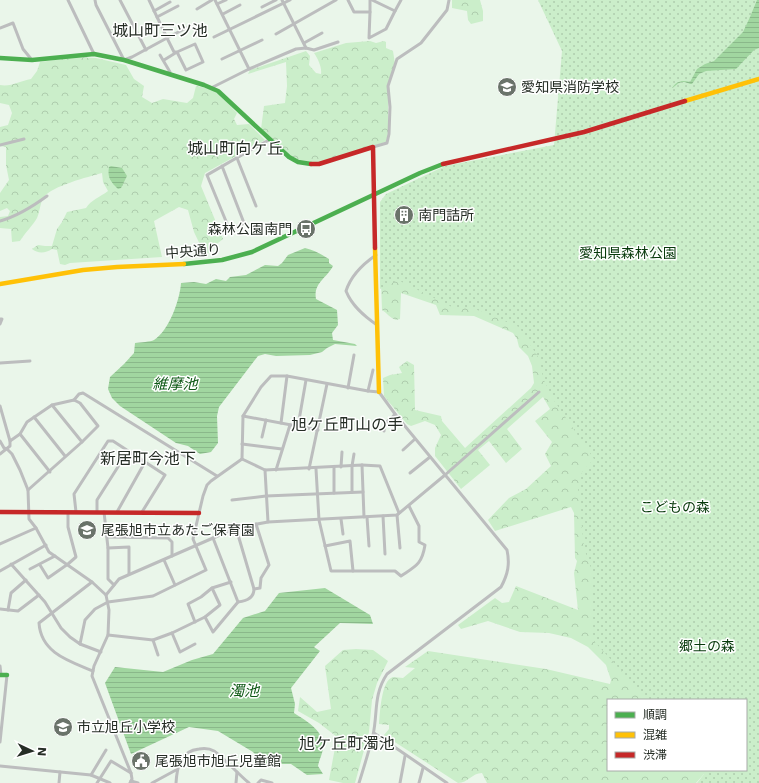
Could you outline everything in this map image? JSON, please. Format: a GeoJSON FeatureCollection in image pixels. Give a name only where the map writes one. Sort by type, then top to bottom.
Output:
{"type":"FeatureCollection","features":[{"type":"Feature","properties":{"kind":"street"},"geometry":{"type":"LineString","coordinates":[[68,0],[94,54]]}},
{"type":"Feature","properties":{"kind":"street"},"geometry":{"type":"LineString","coordinates":[[95,0],[96,5],[124,60]]}},
{"type":"Feature","properties":{"kind":"street"},"geometry":{"type":"LineString","coordinates":[[120,0],[146,50]]}},
{"type":"Feature","properties":{"kind":"street"},"geometry":{"type":"LineString","coordinates":[[149,0],[174,52],[177,52],[186,70],[202,62],[194,44],[177,52],[164,60]]}},
{"type":"Feature","properties":{"kind":"street"},"geometry":{"type":"LineString","coordinates":[[197,9],[214,0],[223,14],[249,69]]}},
{"type":"Feature","properties":{"kind":"street"},"geometry":{"type":"LineString","coordinates":[[217,4],[226,0]]}},
{"type":"Feature","properties":{"kind":"street"},"geometry":{"type":"LineString","coordinates":[[262,7],[276,0]]}},
{"type":"Feature","properties":{"kind":"street"},"geometry":{"type":"LineString","coordinates":[[214,37],[283,2],[290,0]]}},
{"type":"Feature","properties":{"kind":"street"},"geometry":{"type":"LineString","coordinates":[[276,34],[336,0]]}},
{"type":"Feature","properties":{"kind":"street"},"geometry":{"type":"LineString","coordinates":[[348,0],[354,12],[370,12]]}},
{"type":"Feature","properties":{"kind":"street"},"geometry":{"type":"LineString","coordinates":[[395,11],[371,0],[369,38],[386,29],[401,0]]}},
{"type":"Feature","properties":{"kind":"street"},"geometry":{"type":"LineString","coordinates":[[0,58],[32,60],[94,54],[124,60],[211,88],[218,91],[289,157],[298,162],[313,164],[387,142],[389,134],[390,107],[388,86],[397,59],[421,43],[447,10],[449,0]]}},
{"type":"Feature","properties":{"kind":"street"},"geometry":{"type":"LineString","coordinates":[[154,11],[170,2]]}},
{"type":"Feature","properties":{"kind":"street"},"geometry":{"type":"LineString","coordinates":[[283,2],[306,48]]}},
{"type":"Feature","properties":{"kind":"street"},"geometry":{"type":"LineString","coordinates":[[223,14],[240,5]]}},
{"type":"Feature","properties":{"kind":"street"},"geometry":{"type":"LineString","coordinates":[[157,17],[178,6]]}},
{"type":"Feature","properties":{"kind":"street"},"geometry":{"type":"LineString","coordinates":[[0,28],[13,23],[23,49],[32,60]]}},
{"type":"Feature","properties":{"kind":"street"},"geometry":{"type":"LineString","coordinates":[[124,60],[146,50],[186,28]]}},
{"type":"Feature","properties":{"kind":"street"},"geometry":{"type":"LineString","coordinates":[[304,43],[322,33]]}},
{"type":"Feature","properties":{"kind":"street"},"geometry":{"type":"LineString","coordinates":[[222,59],[262,40]]}},
{"type":"Feature","properties":{"kind":"street"},"geometry":{"type":"LineString","coordinates":[[211,88],[249,69],[296,49],[306,48],[314,50],[338,42]]}},
{"type":"Feature","properties":{"kind":"street"},"geometry":{"type":"LineString","coordinates":[[160,55],[170,72],[169,74]]}},
{"type":"Feature","properties":{"kind":"street","name":"中央通り"},"geometry":{"type":"LineString","coordinates":[[0,284],[84,270],[134,266],[206,264],[235,258],[252,252],[420,173],[446,163],[584,132],[759,79]]}},
{"type":"Feature","properties":{"kind":"street"},"geometry":{"type":"LineString","coordinates":[[0,145],[24,139]]}},
{"type":"Feature","properties":{"kind":"street"},"geometry":{"type":"LineString","coordinates":[[222,166],[244,223],[230,231],[207,175],[222,166],[269,140]]}},
{"type":"Feature","properties":{"kind":"street"},"geometry":{"type":"LineString","coordinates":[[359,783],[374,734],[377,700],[381,684],[387,674],[495,593],[507,578],[509,559],[507,550],[415,439],[379,392],[373,147]]}},
{"type":"Feature","properties":{"kind":"street"},"geometry":{"type":"LineString","coordinates":[[237,158],[256,206]]}},
{"type":"Feature","properties":{"kind":"street"},"geometry":{"type":"LineString","coordinates":[[0,221],[28,210],[47,196]]}},
{"type":"Feature","properties":{"kind":"street"},"geometry":{"type":"LineString","coordinates":[[376,255],[355,273],[348,284],[346,291],[352,303],[377,325]]}},
{"type":"Feature","properties":{"kind":"street"},"geometry":{"type":"LineString","coordinates":[[0,318],[2,319],[0,324]]}},
{"type":"Feature","properties":{"kind":"street"},"geometry":{"type":"LineString","coordinates":[[348,388],[354,355]]}},
{"type":"Feature","properties":{"kind":"street"},"geometry":{"type":"LineString","coordinates":[[0,363],[30,361]]}},
{"type":"Feature","properties":{"kind":"street"},"geometry":{"type":"LineString","coordinates":[[368,391],[373,370]]}},
{"type":"Feature","properties":{"kind":"street"},"geometry":{"type":"LineString","coordinates":[[242,459],[243,416],[260,387],[271,376],[287,376],[348,388],[379,392]]}},
{"type":"Feature","properties":{"kind":"street"},"geometry":{"type":"LineString","coordinates":[[280,423],[287,376]]}},
{"type":"Feature","properties":{"kind":"street"},"geometry":{"type":"LineString","coordinates":[[298,426],[306,380]]}},
{"type":"Feature","properties":{"kind":"street"},"geometry":{"type":"LineString","coordinates":[[309,469],[327,384]]}},
{"type":"Feature","properties":{"kind":"street"},"geometry":{"type":"LineString","coordinates":[[106,596],[119,579],[236,528],[268,522],[341,519],[398,514],[445,475],[539,392]]}},
{"type":"Feature","properties":{"kind":"street"},"geometry":{"type":"LineString","coordinates":[[10,441],[20,434],[27,422],[52,405],[74,400],[79,394],[83,393],[217,476]]}},
{"type":"Feature","properties":{"kind":"street"},"geometry":{"type":"LineString","coordinates":[[28,490],[50,472],[98,426],[80,403],[74,400]]}},
{"type":"Feature","properties":{"kind":"street"},"geometry":{"type":"LineString","coordinates":[[52,405],[82,442]]}},
{"type":"Feature","properties":{"kind":"street"},"geometry":{"type":"LineString","coordinates":[[0,406],[10,441],[10,446],[0,454]]}},
{"type":"Feature","properties":{"kind":"street"},"geometry":{"type":"LineString","coordinates":[[384,431],[385,423],[395,414]]}},
{"type":"Feature","properties":{"kind":"street"},"geometry":{"type":"LineString","coordinates":[[243,416],[318,430]]}},
{"type":"Feature","properties":{"kind":"street"},"geometry":{"type":"LineString","coordinates":[[34,417],[65,456]]}},
{"type":"Feature","properties":{"kind":"street"},"geometry":{"type":"LineString","coordinates":[[262,437],[266,420]]}},
{"type":"Feature","properties":{"kind":"street"},"geometry":{"type":"LineString","coordinates":[[276,470],[290,425]]}},
{"type":"Feature","properties":{"kind":"street"},"geometry":{"type":"LineString","coordinates":[[20,434],[50,472]]}},
{"type":"Feature","properties":{"kind":"street"},"geometry":{"type":"LineString","coordinates":[[403,450],[415,439]]}},
{"type":"Feature","properties":{"kind":"street"},"geometry":{"type":"LineString","coordinates":[[0,441],[4,448],[12,454],[20,470],[28,490],[29,519],[36,528],[49,552],[92,582],[106,596],[109,610],[108,635],[92,676],[131,773],[131,782],[138,783]]}},
{"type":"Feature","properties":{"kind":"street"},"geometry":{"type":"LineString","coordinates":[[76,512],[74,494],[108,441],[113,441],[128,452],[165,474],[142,512]]}},
{"type":"Feature","properties":{"kind":"street"},"geometry":{"type":"LineString","coordinates":[[242,444],[282,449]]}},
{"type":"Feature","properties":{"kind":"street"},"geometry":{"type":"LineString","coordinates":[[97,512],[97,500],[128,452]]}},
{"type":"Feature","properties":{"kind":"street"},"geometry":{"type":"LineString","coordinates":[[341,467],[342,452]]}},
{"type":"Feature","properties":{"kind":"street"},"geometry":{"type":"LineString","coordinates":[[352,492],[352,466],[354,454]]}},
{"type":"Feature","properties":{"kind":"street"},"geometry":{"type":"LineString","coordinates":[[410,473],[430,457]]}},
{"type":"Feature","properties":{"kind":"street"},"geometry":{"type":"LineString","coordinates":[[80,644],[85,620],[95,609],[108,602],[154,596],[206,570],[193,539],[203,496],[207,485],[217,476],[242,459]]}},
{"type":"Feature","properties":{"kind":"street"},"geometry":{"type":"LineString","coordinates":[[242,459],[265,470],[309,469],[362,465],[380,466],[398,514],[400,548]]}},
{"type":"Feature","properties":{"kind":"street"},"geometry":{"type":"LineString","coordinates":[[117,512],[146,462]]}},
{"type":"Feature","properties":{"kind":"street"},"geometry":{"type":"LineString","coordinates":[[362,465],[363,492],[369,546]]}},
{"type":"Feature","properties":{"kind":"street"},"geometry":{"type":"LineString","coordinates":[[334,467],[334,493]]}},
{"type":"Feature","properties":{"kind":"street"},"geometry":{"type":"LineString","coordinates":[[316,468],[319,520],[331,571],[395,571],[401,576],[418,564],[424,554],[425,545],[419,542],[419,526],[409,506]]}},
{"type":"Feature","properties":{"kind":"street"},"geometry":{"type":"LineString","coordinates":[[265,470],[268,522]]}},
{"type":"Feature","properties":{"kind":"street"},"geometry":{"type":"LineString","coordinates":[[232,500],[266,496],[363,492]]}},
{"type":"Feature","properties":{"kind":"street"},"geometry":{"type":"LineString","coordinates":[[0,512],[199,513]]}},
{"type":"Feature","properties":{"kind":"street"},"geometry":{"type":"LineString","coordinates":[[40,565],[48,578],[76,557],[68,527],[68,512]]}},
{"type":"Feature","properties":{"kind":"street"},"geometry":{"type":"LineString","coordinates":[[104,512],[108,548],[108,579],[114,585]]}},
{"type":"Feature","properties":{"kind":"street"},"geometry":{"type":"LineString","coordinates":[[383,516],[385,554]]}},
{"type":"Feature","properties":{"kind":"street"},"geometry":{"type":"LineString","coordinates":[[341,519],[343,534]]}},
{"type":"Feature","properties":{"kind":"street"},"geometry":{"type":"LineString","coordinates":[[254,589],[260,588],[261,578],[269,565],[256,524]]}},
{"type":"Feature","properties":{"kind":"street"},"geometry":{"type":"LineString","coordinates":[[0,544],[36,528]]}},
{"type":"Feature","properties":{"kind":"street"},"geometry":{"type":"LineString","coordinates":[[205,617],[213,632],[238,602],[246,601],[254,592],[236,528]]}},
{"type":"Feature","properties":{"kind":"street"},"geometry":{"type":"LineString","coordinates":[[107,537],[168,538],[172,542],[172,556]]}},
{"type":"Feature","properties":{"kind":"street"},"geometry":{"type":"LineString","coordinates":[[213,538],[238,602]]}},
{"type":"Feature","properties":{"kind":"street"},"geometry":{"type":"LineString","coordinates":[[325,546],[350,542],[353,571]]}},
{"type":"Feature","properties":{"kind":"street"},"geometry":{"type":"LineString","coordinates":[[0,571],[46,545]]}},
{"type":"Feature","properties":{"kind":"street"},"geometry":{"type":"LineString","coordinates":[[108,548],[129,547],[129,574]]}},
{"type":"Feature","properties":{"kind":"street"},"geometry":{"type":"LineString","coordinates":[[30,569],[55,556]]}},
{"type":"Feature","properties":{"kind":"street"},"geometry":{"type":"LineString","coordinates":[[164,560],[175,585]]}},
{"type":"Feature","properties":{"kind":"street"},"geometry":{"type":"LineString","coordinates":[[11,564],[45,602],[61,628],[70,637],[80,644],[101,652]]}},
{"type":"Feature","properties":{"kind":"street"},"geometry":{"type":"LineString","coordinates":[[8,610],[11,593],[26,580]]}},
{"type":"Feature","properties":{"kind":"street"},"geometry":{"type":"LineString","coordinates":[[92,582],[39,623],[40,632],[46,645],[57,654],[93,671]]}},
{"type":"Feature","properties":{"kind":"street"},"geometry":{"type":"LineString","coordinates":[[195,622],[188,604],[201,597],[212,588],[231,582]]}},
{"type":"Feature","properties":{"kind":"street"},"geometry":{"type":"LineString","coordinates":[[108,635],[153,640],[172,633],[205,617],[220,605],[212,588]]}},
{"type":"Feature","properties":{"kind":"street"},"geometry":{"type":"LineString","coordinates":[[0,609],[18,611],[39,595]]}},
{"type":"Feature","properties":{"kind":"street"},"geometry":{"type":"LineString","coordinates":[[172,633],[180,652],[195,644]]}},
{"type":"Feature","properties":{"kind":"street"},"geometry":{"type":"LineString","coordinates":[[153,640],[158,655]]}},
{"type":"Feature","properties":{"kind":"street"},"geometry":{"type":"LineString","coordinates":[[0,666],[1,675],[7,675],[0,742]]}},
{"type":"Feature","properties":{"kind":"street"},"geometry":{"type":"LineString","coordinates":[[374,734],[446,783]]}},
{"type":"Feature","properties":{"kind":"street"},"geometry":{"type":"LineString","coordinates":[[176,783],[176,770],[185,753],[189,750],[206,748],[214,752],[249,783]]}},
{"type":"Feature","properties":{"kind":"street"},"geometry":{"type":"LineString","coordinates":[[90,775],[106,750]]}},
{"type":"Feature","properties":{"kind":"street"},"geometry":{"type":"LineString","coordinates":[[400,783],[405,756]]}},
{"type":"Feature","properties":{"kind":"street"},"geometry":{"type":"LineString","coordinates":[[98,781],[111,761],[131,773]]}},
{"type":"Feature","properties":{"kind":"street"},"geometry":{"type":"LineString","coordinates":[[0,766],[90,775],[98,781],[110,783]]}},
{"type":"Feature","properties":{"kind":"street"},"geometry":{"type":"LineString","coordinates":[[419,783],[423,768]]}},
{"type":"Feature","properties":{"kind":"street"},"geometry":{"type":"LineString","coordinates":[[152,783],[176,770]]}},
{"type":"Feature","properties":{"kind":"street"},"geometry":{"type":"LineString","coordinates":[[59,783],[60,772]]}},
{"type":"Feature","properties":{"kind":"street"},"geometry":{"type":"LineString","coordinates":[[236,783],[237,772]]}},
{"type":"Feature","properties":{"kind":"street"},"geometry":{"type":"LineString","coordinates":[[258,783],[261,780],[272,783]]}},
{"type":"Feature","properties":{"kind":"green space"},"geometry":{"type":"Polygon","coordinates":[[[452,0],[480,0],[483,11],[483,21],[471,24],[468,20],[467,11],[452,8],[452,0]]]}},
{"type":"Feature","properties":{"kind":"green space","name":"愛知県森林公園"},"geometry":{"type":"Polygon","coordinates":[[[538,0],[759,0],[759,783],[697,783],[704,774],[702,771],[747,771],[747,699],[647,699],[591,638],[591,568],[584,548],[578,488],[582,472],[594,459],[553,399],[543,378],[540,360],[519,327],[470,307],[454,308],[398,280],[380,289],[380,202],[386,194],[445,166],[554,145],[562,51],[538,0]]]}},
{"type":"Feature","properties":{"kind":"green space"},"geometry":{"type":"Polygon","coordinates":[[[370,41],[376,43],[384,41],[386,42],[386,48],[393,51],[395,64],[388,86],[388,133],[386,142],[319,163],[299,161],[290,156],[261,129],[264,106],[285,103],[287,86],[286,62],[248,74],[250,70],[306,51],[310,56],[309,65],[316,73],[321,74],[319,63],[314,53],[346,43],[370,41]]]}},
{"type":"Feature","properties":{"kind":"green space"},"geometry":{"type":"Polygon","coordinates":[[[77,57],[96,58],[126,65],[134,79],[144,86],[142,97],[152,103],[163,99],[187,103],[193,98],[196,86],[210,89],[220,95],[237,113],[234,119],[237,125],[249,124],[265,140],[205,173],[201,186],[223,239],[213,247],[212,251],[205,255],[194,232],[188,210],[179,207],[154,221],[162,257],[70,263],[65,265],[60,264],[57,250],[52,249],[37,252],[32,249],[38,245],[52,246],[57,229],[67,212],[86,208],[93,201],[108,191],[103,182],[102,173],[71,182],[48,193],[43,199],[37,218],[20,241],[12,242],[11,229],[0,228],[0,217],[8,216],[10,211],[7,208],[0,211],[0,193],[9,180],[6,165],[6,147],[0,146],[0,127],[8,125],[12,113],[9,105],[0,103],[0,85],[12,85],[31,79],[37,71],[40,62],[77,57]]]}},
{"type":"Feature","properties":{"kind":"green space"},"geometry":{"type":"Polygon","coordinates":[[[388,250],[541,295],[686,699],[607,699],[607,771],[746,771],[737,779],[726,782],[708,783],[704,774],[696,783],[487,783],[482,773],[479,773],[461,783],[458,783],[384,735],[389,729],[389,725],[379,724],[382,698],[386,684],[389,679],[393,677],[403,678],[415,668],[405,667],[428,651],[546,669],[610,684],[611,680],[606,665],[588,647],[571,638],[549,633],[520,632],[488,621],[461,629],[458,625],[495,598],[502,603],[509,602],[516,586],[578,610],[574,573],[577,561],[575,558],[574,513],[571,507],[495,531],[488,520],[509,498],[526,489],[551,466],[545,454],[552,442],[535,421],[550,409],[543,397],[507,429],[522,449],[506,463],[489,441],[478,450],[490,465],[461,489],[435,456],[435,448],[441,435],[435,425],[425,421],[411,426],[407,424],[384,396],[383,378],[402,373],[399,367],[407,361],[414,365],[415,410],[441,416],[442,421],[465,448],[531,388],[534,383],[532,366],[528,356],[519,347],[517,339],[513,333],[474,316],[440,315],[436,305],[401,293],[400,319],[396,320],[390,317],[382,310],[380,256],[388,250]]]}},
{"type":"Feature","properties":{"kind":"green space"},"geometry":{"type":"Polygon","coordinates":[[[343,650],[373,650],[388,661],[377,683],[372,700],[369,732],[355,783],[343,783],[329,780],[337,737],[319,723],[298,711],[300,697],[317,712],[331,709],[325,666],[343,650]]]}},
{"type":"Feature","properties":{"kind":"water"},"geometry":{"type":"Polygon","coordinates":[[[757,0],[759,0],[759,48],[754,50],[736,69],[706,71],[699,74],[692,84],[684,82],[678,83],[680,82],[685,81],[690,82],[697,69],[714,61],[743,32],[757,0]]]}},
{"type":"Feature","properties":{"kind":"water"},"geometry":{"type":"Polygon","coordinates":[[[109,167],[122,168],[127,176],[121,188],[118,189],[110,180],[109,167]]]}},
{"type":"Feature","properties":{"kind":"water","name":"維摩池"},"geometry":{"type":"Polygon","coordinates":[[[305,248],[317,252],[329,259],[329,263],[333,266],[318,285],[316,299],[337,310],[338,325],[332,333],[333,340],[355,344],[357,346],[335,344],[322,352],[310,355],[276,356],[265,354],[258,356],[219,407],[217,416],[218,443],[211,452],[200,454],[188,446],[176,443],[120,406],[112,398],[108,389],[110,377],[134,353],[135,343],[154,340],[164,330],[176,306],[181,283],[194,282],[206,284],[216,279],[226,281],[230,277],[246,275],[265,265],[278,266],[288,255],[305,248]]]}},
{"type":"Feature","properties":{"kind":"water","name":"濁池"},"geometry":{"type":"Polygon","coordinates":[[[325,588],[370,615],[373,624],[340,623],[314,647],[320,651],[291,688],[295,704],[294,713],[309,723],[321,736],[323,741],[323,749],[318,766],[323,774],[307,775],[291,764],[264,764],[253,752],[218,731],[189,727],[131,754],[105,683],[115,667],[163,672],[192,660],[213,654],[243,618],[265,611],[279,593],[325,588]]]}},
{"type":"Feature","properties":{"kind":"traffic: fast"},"geometry":{"type":"LineString","coordinates":[[0,58],[32,60],[94,54],[124,60],[204,85],[218,91],[289,157],[298,162],[311,164]]}},
{"type":"Feature","properties":{"kind":"traffic: fast"},"geometry":{"type":"LineString","coordinates":[[184,264],[222,260],[252,252],[420,173],[443,164]]}},
{"type":"Feature","properties":{"kind":"traffic: fast"},"geometry":{"type":"LineString","coordinates":[[0,675],[7,675]]}},
{"type":"Feature","properties":{"kind":"traffic: slow"},"geometry":{"type":"LineString","coordinates":[[685,101],[759,79]]}},
{"type":"Feature","properties":{"kind":"traffic: slow"},"geometry":{"type":"LineString","coordinates":[[375,248],[379,392]]}},
{"type":"Feature","properties":{"kind":"traffic: slow"},"geometry":{"type":"LineString","coordinates":[[0,284],[83,270],[184,264]]}},
{"type":"Feature","properties":{"kind":"traffic: jam"},"geometry":{"type":"LineString","coordinates":[[443,164],[584,132],[685,101]]}},
{"type":"Feature","properties":{"kind":"traffic: jam"},"geometry":{"type":"LineString","coordinates":[[311,164],[319,164],[373,147],[375,248]]}},
{"type":"Feature","properties":{"kind":"traffic: jam"},"geometry":{"type":"LineString","coordinates":[[0,512],[199,513]]}},
{"type":"Feature","properties":{"kind":"place","name":"愛知県消防学校"},"geometry":{"type":"Point","coordinates":[507,87]}},
{"type":"Feature","properties":{"kind":"place","name":"南門詰所"},"geometry":{"type":"Point","coordinates":[404,215]}},
{"type":"Feature","properties":{"kind":"place","name":"森林公園南門"},"geometry":{"type":"Point","coordinates":[306,229]}},
{"type":"Feature","properties":{"kind":"place","name":"尾張旭市立あたご保育園"},"geometry":{"type":"Point","coordinates":[87,530]}},
{"type":"Feature","properties":{"kind":"place","name":"市立旭丘小学校"},"geometry":{"type":"Point","coordinates":[63,727]}},
{"type":"Feature","properties":{"kind":"place","name":"尾張旭市旭丘児童館"},"geometry":{"type":"Point","coordinates":[141,761]}},
{"type":"Feature","properties":{"kind":"district","name":"城山町三ツ池"},"geometry":{"type":"Point","coordinates":[160,30]}},
{"type":"Feature","properties":{"kind":"district","name":"城山町向ケ丘"},"geometry":{"type":"Point","coordinates":[235,148]}},
{"type":"Feature","properties":{"kind":"district","name":"旭ケ丘町山の手"},"geometry":{"type":"Point","coordinates":[347,424]}},
{"type":"Feature","properties":{"kind":"district","name":"新居町今池下"},"geometry":{"type":"Point","coordinates":[148,458]}},
{"type":"Feature","properties":{"kind":"district","name":"旭ケ丘町濁池"},"geometry":{"type":"Point","coordinates":[347,743]}},
{"type":"Feature","properties":{"kind":"park label","name":"こどもの森"},"geometry":{"type":"Point","coordinates":[675,507]}},
{"type":"Feature","properties":{"kind":"park label","name":"郷土の森"},"geometry":{"type":"Point","coordinates":[707,646]}}]}
